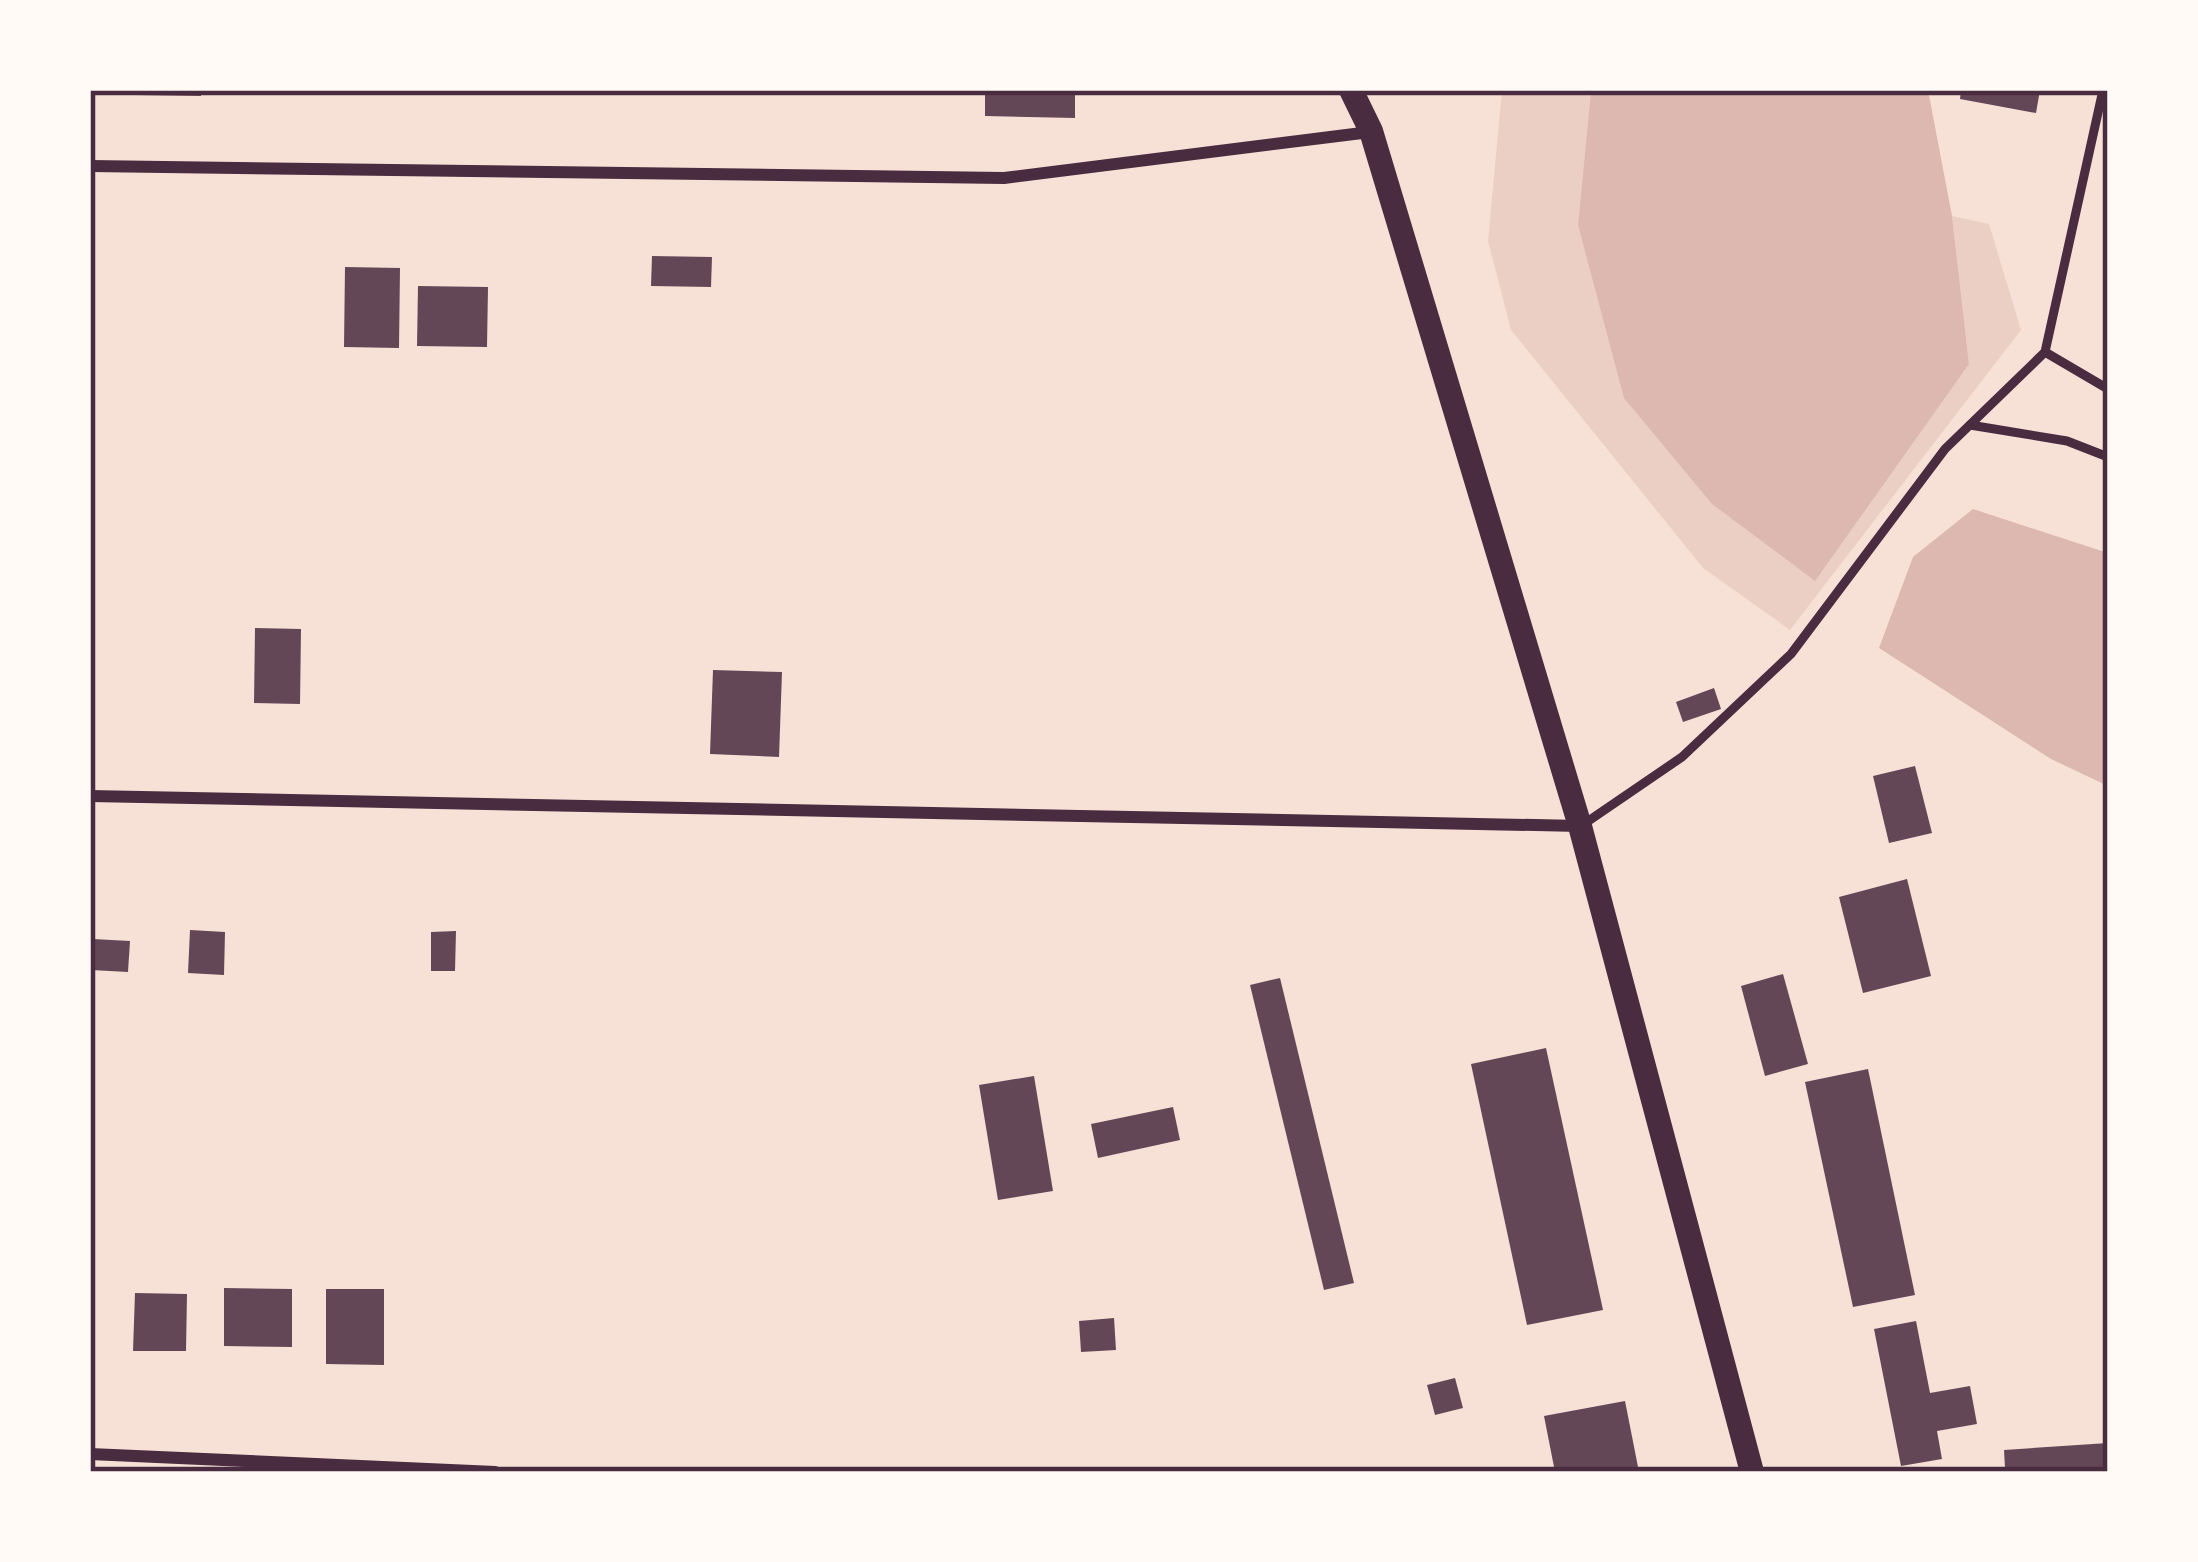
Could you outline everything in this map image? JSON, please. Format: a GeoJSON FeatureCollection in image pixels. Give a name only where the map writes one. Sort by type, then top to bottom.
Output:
{"type":"FeatureCollection","features":[{"type":"Feature","properties":{"kind":"main road"},"geometry":{"type":"LineString","coordinates":[[1351,90],[1371,131],[1580,826],[1752,1472]]}},
{"type":"Feature","properties":{"kind":"street"},"geometry":{"type":"LineString","coordinates":[[90,166],[1004,178],[1371,131]]}},
{"type":"Feature","properties":{"kind":"street"},"geometry":{"type":"LineString","coordinates":[[90,796],[1580,826]]}},
{"type":"Feature","properties":{"kind":"street"},"geometry":{"type":"LineString","coordinates":[[90,1454],[495,1472]]}},
{"type":"Feature","properties":{"kind":"lane"},"geometry":{"type":"LineString","coordinates":[[1580,826],[1682,757],[1791,654],[1945,449],[2045,352],[2103,90]]}},
{"type":"Feature","properties":{"kind":"lane"},"geometry":{"type":"LineString","coordinates":[[2092,140],[2108,143]]}},
{"type":"Feature","properties":{"kind":"lane"},"geometry":{"type":"LineString","coordinates":[[2045,352],[2108,389]]}},
{"type":"Feature","properties":{"kind":"lane"},"geometry":{"type":"LineString","coordinates":[[1970,425],[2067,441],[2108,457]]}},
{"type":"Feature","properties":{"kind":"shaded area"},"geometry":{"type":"Polygon","coordinates":[[[1502,90],[1591,90],[1578,225],[1969,364],[1952,216],[1989,224],[2021,330],[1790,630],[1703,568],[1511,330],[1488,241],[1502,90]]]}},
{"type":"Feature","properties":{"kind":"shaded area"},"geometry":{"type":"Polygon","coordinates":[[[1591,90],[1928,90],[1952,216],[1969,364],[1815,581],[1712,504],[1624,398],[1578,225],[1591,90]]]}},
{"type":"Feature","properties":{"kind":"shaded area"},"geometry":{"type":"Polygon","coordinates":[[[1973,509],[2108,553],[2108,786],[2051,759],[1879,648],[1913,557],[1973,509]]]}},
{"type":"Feature","properties":{"kind":"building"},"geometry":{"type":"Polygon","coordinates":[[[135,90],[201,90],[201,96],[135,95],[135,90]]]}},
{"type":"Feature","properties":{"kind":"building"},"geometry":{"type":"Polygon","coordinates":[[[985,90],[1075,90],[1075,118],[985,116],[985,90]]]}},
{"type":"Feature","properties":{"kind":"building"},"geometry":{"type":"Polygon","coordinates":[[[1961,90],[2040,90],[2036,113],[1960,99],[1961,90]]]}},
{"type":"Feature","properties":{"kind":"building"},"geometry":{"type":"Polygon","coordinates":[[[652,256],[712,257],[711,287],[651,286],[652,256]]]}},
{"type":"Feature","properties":{"kind":"building"},"geometry":{"type":"Polygon","coordinates":[[[345,267],[400,268],[399,348],[344,347],[345,267]]]}},
{"type":"Feature","properties":{"kind":"building"},"geometry":{"type":"Polygon","coordinates":[[[418,286],[488,287],[487,347],[417,346],[418,286]]]}},
{"type":"Feature","properties":{"kind":"building"},"geometry":{"type":"Polygon","coordinates":[[[255,628],[301,629],[300,704],[254,703],[255,628]]]}},
{"type":"Feature","properties":{"kind":"building"},"geometry":{"type":"Polygon","coordinates":[[[713,670],[782,672],[779,757],[710,754],[713,670]]]}},
{"type":"Feature","properties":{"kind":"building"},"geometry":{"type":"Polygon","coordinates":[[[1714,688],[1721,709],[1683,722],[1676,702],[1714,688]]]}},
{"type":"Feature","properties":{"kind":"building"},"geometry":{"type":"Polygon","coordinates":[[[1915,766],[1932,833],[1889,843],[1873,776],[1915,766]]]}},
{"type":"Feature","properties":{"kind":"building"},"geometry":{"type":"Polygon","coordinates":[[[1907,879],[1931,976],[1863,993],[1839,897],[1907,879]]]}},
{"type":"Feature","properties":{"kind":"building"},"geometry":{"type":"Polygon","coordinates":[[[190,930],[225,932],[224,975],[188,973],[190,930]]]}},
{"type":"Feature","properties":{"kind":"building"},"geometry":{"type":"Polygon","coordinates":[[[456,931],[455,971],[431,971],[431,932],[456,931]]]}},
{"type":"Feature","properties":{"kind":"building"},"geometry":{"type":"Polygon","coordinates":[[[93,939],[130,941],[128,972],[91,970],[93,939]]]}},
{"type":"Feature","properties":{"kind":"building"},"geometry":{"type":"Polygon","coordinates":[[[1783,974],[1808,1064],[1765,1076],[1741,986],[1783,974]]]}},
{"type":"Feature","properties":{"kind":"building"},"geometry":{"type":"Polygon","coordinates":[[[1280,978],[1354,1283],[1324,1290],[1250,985],[1280,978]]]}},
{"type":"Feature","properties":{"kind":"building"},"geometry":{"type":"Polygon","coordinates":[[[1546,1048],[1603,1310],[1527,1325],[1471,1064],[1546,1048]]]}},
{"type":"Feature","properties":{"kind":"building"},"geometry":{"type":"Polygon","coordinates":[[[1868,1069],[1915,1295],[1853,1307],[1805,1082],[1868,1069]]]}},
{"type":"Feature","properties":{"kind":"building"},"geometry":{"type":"Polygon","coordinates":[[[1034,1076],[1053,1191],[998,1200],[979,1085],[1034,1076]]]}},
{"type":"Feature","properties":{"kind":"building"},"geometry":{"type":"Polygon","coordinates":[[[1173,1107],[1180,1140],[1098,1158],[1091,1124],[1173,1107]]]}},
{"type":"Feature","properties":{"kind":"building"},"geometry":{"type":"Polygon","coordinates":[[[224,1288],[292,1289],[292,1347],[224,1346],[224,1288]]]}},
{"type":"Feature","properties":{"kind":"building"},"geometry":{"type":"Polygon","coordinates":[[[326,1289],[384,1289],[384,1365],[326,1364],[326,1289]]]}},
{"type":"Feature","properties":{"kind":"building"},"geometry":{"type":"Polygon","coordinates":[[[135,1293],[187,1294],[186,1351],[133,1351],[135,1293]]]}},
{"type":"Feature","properties":{"kind":"building"},"geometry":{"type":"Polygon","coordinates":[[[1114,1318],[1116,1350],[1081,1352],[1079,1321],[1114,1318]]]}},
{"type":"Feature","properties":{"kind":"building"},"geometry":{"type":"Polygon","coordinates":[[[1916,1321],[1930,1393],[1970,1386],[1977,1424],[1937,1431],[1942,1459],[1901,1466],[1874,1329],[1916,1321]]]}},
{"type":"Feature","properties":{"kind":"building"},"geometry":{"type":"Polygon","coordinates":[[[1455,1378],[1463,1408],[1435,1415],[1427,1385],[1455,1378]]]}},
{"type":"Feature","properties":{"kind":"building"},"geometry":{"type":"Polygon","coordinates":[[[1625,1401],[1639,1472],[1555,1472],[1544,1416],[1625,1401]]]}},
{"type":"Feature","properties":{"kind":"building"},"geometry":{"type":"Polygon","coordinates":[[[2108,1443],[2108,1472],[1992,1472],[2005,1468],[2004,1450],[2108,1443]]]}}]}
